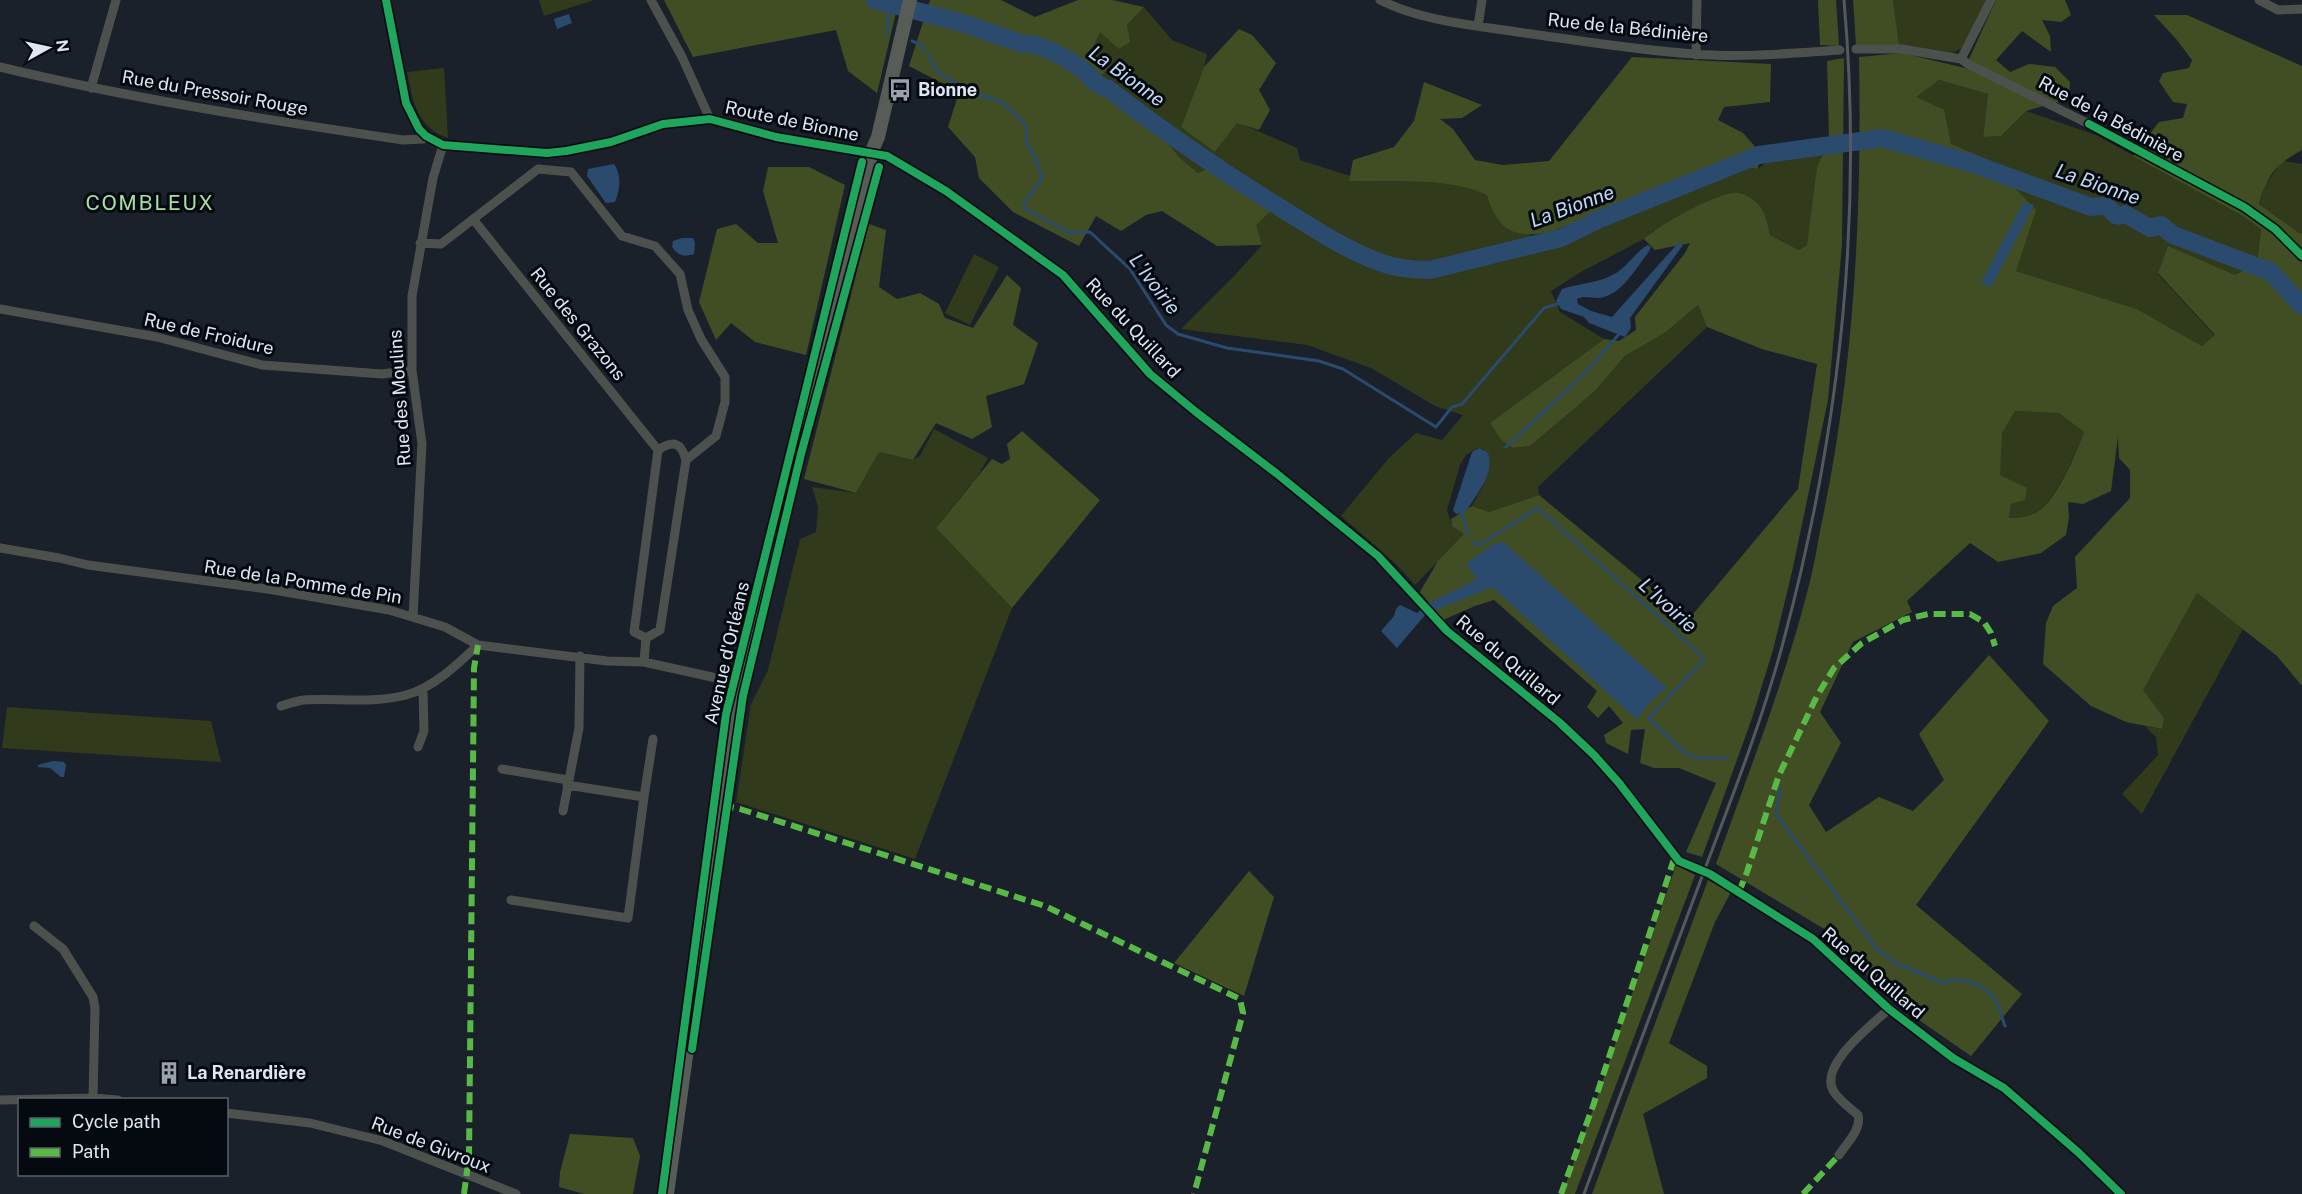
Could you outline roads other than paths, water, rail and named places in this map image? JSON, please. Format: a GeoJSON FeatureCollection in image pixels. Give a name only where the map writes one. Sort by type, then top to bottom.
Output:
{"type":"FeatureCollection","features":[{"type":"Feature","properties":{"kind":"main road","name":"Avenue d'Orléans"},"geometry":{"type":"LineString","coordinates":[[667,1194],[731,724],[739,683],[821,356],[859,216],[871,153],[878,137],[910,0]]}},
{"type":"Feature","properties":{"kind":"street"},"geometry":{"type":"LineString","coordinates":[[91,88],[116,0]]}},
{"type":"Feature","properties":{"kind":"street","name":"Route de Bionne"},"geometry":{"type":"LineString","coordinates":[[386,0],[410,116],[426,136],[443,145],[547,153],[611,142],[663,124],[710,119],[776,137],[871,153]]}},
{"type":"Feature","properties":{"kind":"street"},"geometry":{"type":"LineString","coordinates":[[651,0],[682,57],[710,119]]}},
{"type":"Feature","properties":{"kind":"street","name":"Rue de la Bédinière"},"geometry":{"type":"LineString","coordinates":[[1380,0],[1400,9],[1478,26],[1606,45],[1696,55],[1752,55],[1840,50]]}},
{"type":"Feature","properties":{"kind":"street"},"geometry":{"type":"LineString","coordinates":[[1478,26],[1482,0]]}},
{"type":"Feature","properties":{"kind":"street"},"geometry":{"type":"LineString","coordinates":[[1696,0],[1696,55]]}},
{"type":"Feature","properties":{"kind":"street"},"geometry":{"type":"LineString","coordinates":[[1961,59],[1991,0]]}},
{"type":"Feature","properties":{"kind":"street"},"geometry":{"type":"LineString","coordinates":[[2259,0],[2278,10],[2302,9]]}},
{"type":"Feature","properties":{"kind":"street","name":"Rue de la Bédinière"},"geometry":{"type":"LineString","coordinates":[[1856,49],[1902,49],[1961,59],[2090,124]]}},
{"type":"Feature","properties":{"kind":"street","name":"Rue du Pressoir Rouge"},"geometry":{"type":"LineString","coordinates":[[0,67],[193,108],[403,140],[423,139],[426,136]]}},
{"type":"Feature","properties":{"kind":"street","name":"Rue des Moulins"},"geometry":{"type":"LineString","coordinates":[[413,617],[422,444],[412,370],[412,297],[433,178],[443,145]]}},
{"type":"Feature","properties":{"kind":"street","name":"Rue du Quillard"},"geometry":{"type":"LineString","coordinates":[[871,153],[886,156],[946,191],[1063,275],[1150,374],[1369,549],[1447,631],[1559,723],[1594,755],[1619,783],[1679,861],[1710,874],[1813,939],[1889,1009],[1953,1058],[2004,1089],[2121,1194]]}},
{"type":"Feature","properties":{"kind":"street"},"geometry":{"type":"LineString","coordinates":[[420,243],[441,244],[538,169],[571,172],[622,236],[655,246],[680,274],[688,310],[701,339],[726,381],[725,402],[716,436],[686,460]]}},
{"type":"Feature","properties":{"kind":"street","name":"Rue des Grazons"},"geometry":{"type":"LineString","coordinates":[[473,219],[658,450]]}},
{"type":"Feature","properties":{"kind":"street","name":"Rue de Froidure"},"geometry":{"type":"LineString","coordinates":[[0,309],[157,337],[262,365],[382,374],[412,370]]}},
{"type":"Feature","properties":{"kind":"street"},"geometry":{"type":"LineString","coordinates":[[665,445],[678,445],[683,449],[686,460],[660,630],[646,638],[634,632],[658,450],[665,445]]}},
{"type":"Feature","properties":{"kind":"street","name":"Rue de la Pomme de Pin"},"geometry":{"type":"LineString","coordinates":[[0,548],[88,565],[389,610],[446,627],[478,645],[607,661],[644,662],[739,683]]}},
{"type":"Feature","properties":{"kind":"street"},"geometry":{"type":"LineString","coordinates":[[644,662],[646,638]]}},
{"type":"Feature","properties":{"kind":"street"},"geometry":{"type":"LineString","coordinates":[[281,706],[303,700],[371,700],[406,695],[423,688],[462,660],[478,645]]}},
{"type":"Feature","properties":{"kind":"street"},"geometry":{"type":"LineString","coordinates":[[563,811],[579,728],[580,656]]}},
{"type":"Feature","properties":{"kind":"street"},"geometry":{"type":"LineString","coordinates":[[418,747],[424,731],[423,688]]}},
{"type":"Feature","properties":{"kind":"street"},"geometry":{"type":"LineString","coordinates":[[512,900],[628,918],[653,739]]}},
{"type":"Feature","properties":{"kind":"street"},"geometry":{"type":"LineString","coordinates":[[502,769],[644,797]]}},
{"type":"Feature","properties":{"kind":"street"},"geometry":{"type":"LineString","coordinates":[[34,926],[63,949],[93,997],[95,1008],[93,1098]]}},
{"type":"Feature","properties":{"kind":"street"},"geometry":{"type":"LineString","coordinates":[[1839,1155],[1858,1126],[1859,1120],[1858,1115],[1835,1093],[1831,1086],[1831,1071],[1839,1058],[1889,1009]]}},
{"type":"Feature","properties":{"kind":"street"},"geometry":{"type":"LineString","coordinates":[[0,1100],[18,1100]]}},
{"type":"Feature","properties":{"kind":"street","name":"Rue de Givroux"},"geometry":{"type":"LineString","coordinates":[[228,1113],[310,1123],[383,1141],[516,1194]]}},
{"type":"Feature","properties":{"kind":"water"},"geometry":{"type":"Polygon","coordinates":[[[569,14],[572,23],[557,29],[554,19],[569,14]]]}},
{"type":"Feature","properties":{"kind":"water"},"geometry":{"type":"Polygon","coordinates":[[[614,164],[619,178],[618,192],[615,202],[606,203],[587,176],[588,169],[614,164]]]}},
{"type":"Feature","properties":{"kind":"water"},"geometry":{"type":"Polygon","coordinates":[[[2023,203],[2034,205],[1991,287],[1981,283],[2023,203]]]}},
{"type":"Feature","properties":{"kind":"water"},"geometry":{"type":"Polygon","coordinates":[[[693,238],[694,254],[682,255],[672,247],[673,241],[693,238]]]}},
{"type":"Feature","properties":{"kind":"water"},"geometry":{"type":"Polygon","coordinates":[[[1679,242],[1683,245],[1630,318],[1631,328],[1625,337],[1589,323],[1584,317],[1561,309],[1556,301],[1562,289],[1604,279],[1616,273],[1648,245],[1651,247],[1648,253],[1618,290],[1604,297],[1577,299],[1578,304],[1591,311],[1612,317],[1679,242]]]}},
{"type":"Feature","properties":{"kind":"water"},"geometry":{"type":"Polygon","coordinates":[[[1479,448],[1488,453],[1490,461],[1487,476],[1467,510],[1456,514],[1453,510],[1471,455],[1479,448]]]}},
{"type":"Feature","properties":{"kind":"water"},"geometry":{"type":"Polygon","coordinates":[[[1503,542],[1667,688],[1655,697],[1636,719],[1492,587],[1426,614],[1397,648],[1381,631],[1400,605],[1417,613],[1429,603],[1474,581],[1476,577],[1466,564],[1493,544],[1503,542]]]}},
{"type":"Feature","properties":{"kind":"water"},"geometry":{"type":"Polygon","coordinates":[[[53,761],[64,762],[66,765],[64,777],[50,768],[38,767],[38,765],[53,761]]]}},
{"type":"Feature","properties":{"kind":"waterway","name":"La Bionne"},"geometry":{"type":"LineString","coordinates":[[875,0],[959,22],[1023,44],[1037,46],[1063,57],[1079,67],[1097,84],[1107,88],[1261,196],[1346,247],[1396,267],[1430,270],[1561,238],[1600,219],[1759,155],[1882,138],[1971,163],[2091,207],[2105,206],[2116,215],[2125,214],[2150,228],[2161,225],[2173,235],[2271,272],[2302,306]]}},
{"type":"Feature","properties":{"kind":"waterway","name":"L'Ivoirie"},"geometry":{"type":"LineString","coordinates":[[887,34],[890,4]]}},
{"type":"Feature","properties":{"kind":"waterway","name":"L'Ivoirie"},"geometry":{"type":"LineString","coordinates":[[912,41],[920,44],[925,50]]}},
{"type":"Feature","properties":{"kind":"waterway","name":"L'Ivoirie"},"geometry":{"type":"LineString","coordinates":[[928,55],[938,72],[968,91],[1001,102],[1022,120],[1027,129],[1026,142],[1035,157],[1042,178],[1024,204],[1024,208],[1070,233],[1090,232],[1130,269],[1166,325],[1178,334],[1227,348],[1319,361],[1343,369],[1436,427],[1452,407],[1462,404],[1544,308],[1561,303]]}},
{"type":"Feature","properties":{"kind":"waterway"},"geometry":{"type":"LineString","coordinates":[[1506,447],[1585,373],[1620,333]]}},
{"type":"Feature","properties":{"kind":"waterway","name":"L'Ivoirie"},"geometry":{"type":"LineString","coordinates":[[1473,543],[1479,545],[1538,508],[1702,656],[1703,661],[1649,718],[1689,755],[1699,758],[1728,759]]}},
{"type":"Feature","properties":{"kind":"waterway","name":"L'Ivoirie"},"geometry":{"type":"LineString","coordinates":[[1461,510],[1468,534]]}},
{"type":"Feature","properties":{"kind":"waterway","name":"L'Ivoirie"},"geometry":{"type":"LineString","coordinates":[[1780,789],[1776,814],[1877,949],[1895,963],[1944,983],[1958,980],[1981,987],[1997,1003],[2005,1026]]}},
{"type":"Feature","properties":{"kind":"railway"},"geometry":{"type":"LineString","coordinates":[[1584,1194],[1757,728],[1776,669],[1803,560],[1820,481],[1833,402],[1848,242],[1851,162],[1844,0]]}},
{"type":"Feature","properties":{"kind":"place","name":"Bionne"},"geometry":{"type":"Point","coordinates":[900,90]}},
{"type":"Feature","properties":{"kind":"place","name":"La Renardière"},"geometry":{"type":"Point","coordinates":[169,1073]}},
{"type":"Feature","properties":{"kind":"district","name":"COMBLEUX"},"geometry":{"type":"Point","coordinates":[150,203]}}]}
